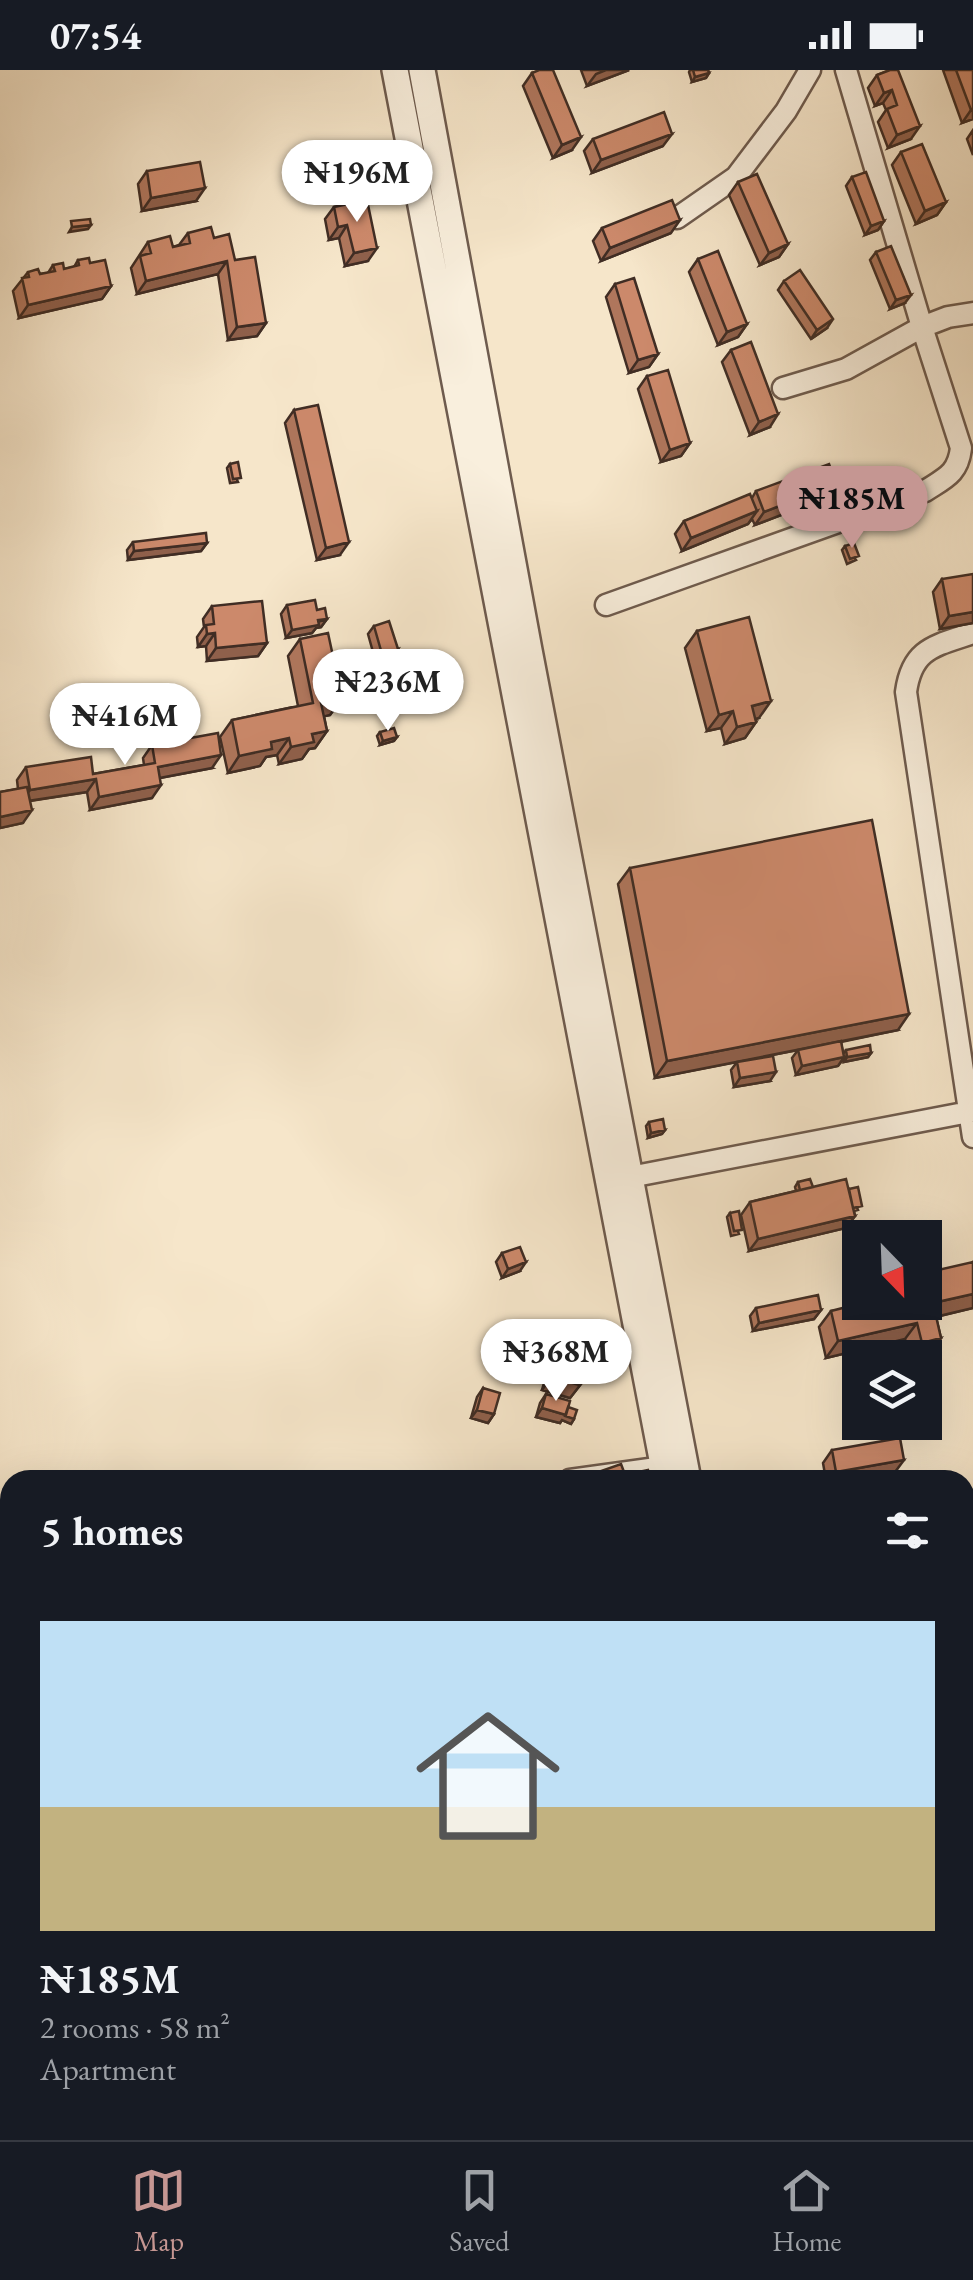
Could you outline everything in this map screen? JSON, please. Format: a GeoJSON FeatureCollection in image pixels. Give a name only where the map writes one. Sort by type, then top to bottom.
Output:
{"type":"FeatureCollection","features":[{"type":"Feature","properties":{"kind":"street"},"geometry":{"type":"LineString","coordinates":[[395,70],[664,1470]]}},
{"type":"Feature","properties":{"kind":"street"},"geometry":{"type":"LineString","coordinates":[[422,70],[686,1470]]}},
{"type":"Feature","properties":{"kind":"street"},"geometry":{"type":"LineString","coordinates":[[677,218],[736,177],[786,111],[810,70]]}},
{"type":"Feature","properties":{"kind":"street"},"geometry":{"type":"LineString","coordinates":[[606,606],[925,491],[950,476],[960,463],[961,448],[846,70]]}},
{"type":"Feature","properties":{"kind":"street"},"geometry":{"type":"LineString","coordinates":[[784,388],[846,369],[922,327],[948,317],[973,314]]}},
{"type":"Feature","properties":{"kind":"street"},"geometry":{"type":"LineString","coordinates":[[973,633],[935,646],[916,661],[909,671],[906,692],[973,1137]]}},
{"type":"Feature","properties":{"kind":"street"},"geometry":{"type":"LineString","coordinates":[[630,1177],[969,1112]]}},
{"type":"Feature","properties":{"kind":"building"},"geometry":{"type":"Polygon","coordinates":[[[553,70],[581,137],[562,145],[532,73],[553,70]]]}},
{"type":"Feature","properties":{"kind":"building"},"geometry":{"type":"Polygon","coordinates":[[[693,70],[708,70],[709,73],[695,77],[693,70]]]}},
{"type":"Feature","properties":{"kind":"building"},"geometry":{"type":"Polygon","coordinates":[[[898,70],[920,126],[897,135],[887,109],[897,105],[892,90],[884,93],[877,75],[898,70]]]}},
{"type":"Feature","properties":{"kind":"building"},"geometry":{"type":"Polygon","coordinates":[[[956,70],[973,70],[971,110],[956,70]]]}},
{"type":"Feature","properties":{"kind":"building"},"geometry":{"type":"Polygon","coordinates":[[[664,112],[672,134],[601,160],[593,139],[664,112]]]}},
{"type":"Feature","properties":{"kind":"building"},"geometry":{"type":"Polygon","coordinates":[[[922,144],[946,202],[925,211],[901,152],[922,144]]]}},
{"type":"Feature","properties":{"kind":"building"},"geometry":{"type":"Polygon","coordinates":[[[200,162],[205,188],[151,198],[147,171],[200,162]]]}},
{"type":"Feature","properties":{"kind":"building"},"geometry":{"type":"Polygon","coordinates":[[[866,172],[884,221],[871,226],[852,177],[866,172]]]}},
{"type":"Feature","properties":{"kind":"building"},"geometry":{"type":"Polygon","coordinates":[[[757,174],[788,244],[769,253],[738,182],[757,174]]]}},
{"type":"Feature","properties":{"kind":"building"},"geometry":{"type":"Polygon","coordinates":[[[367,200],[377,248],[354,253],[347,225],[338,227],[334,207],[367,200]]]}},
{"type":"Feature","properties":{"kind":"building"},"geometry":{"type":"Polygon","coordinates":[[[672,200],[680,220],[610,248],[602,228],[672,200]]]}},
{"type":"Feature","properties":{"kind":"building"},"geometry":{"type":"Polygon","coordinates":[[[90,219],[91,225],[72,227],[71,221],[90,219]]]}},
{"type":"Feature","properties":{"kind":"building"},"geometry":{"type":"Polygon","coordinates":[[[211,227],[214,238],[229,234],[235,260],[255,257],[266,323],[237,327],[227,261],[146,281],[140,256],[151,253],[148,242],[170,236],[173,247],[190,243],[188,233],[211,227]]]}},
{"type":"Feature","properties":{"kind":"building"},"geometry":{"type":"Polygon","coordinates":[[[891,246],[911,295],[896,300],[876,252],[891,246]]]}},
{"type":"Feature","properties":{"kind":"building"},"geometry":{"type":"Polygon","coordinates":[[[718,251],[747,324],[727,332],[698,259],[718,251]]]}},
{"type":"Feature","properties":{"kind":"building"},"geometry":{"type":"Polygon","coordinates":[[[89,258],[90,263],[105,260],[111,286],[28,305],[22,278],[29,277],[28,272],[55,271],[53,265],[63,263],[64,269],[89,258]]]}},
{"type":"Feature","properties":{"kind":"building"},"geometry":{"type":"Polygon","coordinates":[[[800,270],[833,319],[817,330],[784,281],[800,270]]]}},
{"type":"Feature","properties":{"kind":"building"},"geometry":{"type":"Polygon","coordinates":[[[634,278],[658,354],[638,360],[615,284],[634,278]]]}},
{"type":"Feature","properties":{"kind":"building"},"geometry":{"type":"Polygon","coordinates":[[[751,342],[778,414],[759,422],[731,350],[751,342]]]}},
{"type":"Feature","properties":{"kind":"building"},"geometry":{"type":"Polygon","coordinates":[[[668,370],[690,443],[670,450],[647,376],[668,370]]]}},
{"type":"Feature","properties":{"kind":"building"},"geometry":{"type":"Polygon","coordinates":[[[318,405],[349,542],[326,548],[294,410],[318,405]]]}},
{"type":"Feature","properties":{"kind":"building"},"geometry":{"type":"Polygon","coordinates":[[[238,462],[241,478],[233,479],[230,464],[238,462]]]}},
{"type":"Feature","properties":{"kind":"building"},"geometry":{"type":"Polygon","coordinates":[[[829,464],[836,484],[764,512],[756,491],[829,464]]]}},
{"type":"Feature","properties":{"kind":"building"},"geometry":{"type":"Polygon","coordinates":[[[750,494],[757,511],[691,538],[684,521],[750,494]]]}},
{"type":"Feature","properties":{"kind":"building"},"geometry":{"type":"Polygon","coordinates":[[[206,533],[207,543],[134,551],[133,542],[206,533]]]}},
{"type":"Feature","properties":{"kind":"building"},"geometry":{"type":"Polygon","coordinates":[[[854,543],[859,556],[850,559],[845,546],[854,543]]]}},
{"type":"Feature","properties":{"kind":"building"},"geometry":{"type":"Polygon","coordinates":[[[973,574],[973,612],[949,616],[942,579],[973,574]]]}},
{"type":"Feature","properties":{"kind":"building"},"geometry":{"type":"Polygon","coordinates":[[[315,600],[317,610],[325,608],[327,619],[318,620],[319,625],[292,630],[287,605],[315,600]]]}},
{"type":"Feature","properties":{"kind":"building"},"geometry":{"type":"Polygon","coordinates":[[[262,601],[267,643],[216,648],[215,633],[207,634],[206,625],[214,624],[212,606],[262,601]]]}},
{"type":"Feature","properties":{"kind":"building"},"geometry":{"type":"Polygon","coordinates":[[[749,617],[771,701],[752,706],[756,722],[737,727],[733,711],[719,715],[697,631],[749,617]]]}},
{"type":"Feature","properties":{"kind":"building"},"geometry":{"type":"Polygon","coordinates":[[[389,621],[398,649],[382,654],[374,626],[389,621]]]}},
{"type":"Feature","properties":{"kind":"building"},"geometry":{"type":"Polygon","coordinates":[[[328,633],[342,698],[321,703],[327,731],[312,734],[314,742],[291,747],[289,738],[271,742],[272,749],[239,756],[232,720],[313,703],[300,639],[328,633]]]}},
{"type":"Feature","properties":{"kind":"building"},"geometry":{"type":"Polygon","coordinates":[[[394,728],[397,737],[383,741],[380,732],[394,728]]]}},
{"type":"Feature","properties":{"kind":"building"},"geometry":{"type":"Polygon","coordinates":[[[218,733],[221,755],[158,767],[161,785],[99,797],[96,779],[30,790],[26,767],[91,757],[93,774],[155,763],[152,745],[218,733]]]}},
{"type":"Feature","properties":{"kind":"building"},"geometry":{"type":"Polygon","coordinates":[[[27,787],[32,810],[0,817],[0,792],[27,787]]]}},
{"type":"Feature","properties":{"kind":"building"},"geometry":{"type":"Polygon","coordinates":[[[872,820],[909,1014],[667,1061],[630,868],[872,820]]]}},
{"type":"Feature","properties":{"kind":"building"},"geometry":{"type":"Polygon","coordinates":[[[841,1041],[844,1057],[802,1066],[798,1050],[841,1041]]]}},
{"type":"Feature","properties":{"kind":"building"},"geometry":{"type":"Polygon","coordinates":[[[870,1045],[871,1053],[847,1057],[846,1050],[870,1045]]]}},
{"type":"Feature","properties":{"kind":"building"},"geometry":{"type":"Polygon","coordinates":[[[773,1056],[776,1072],[740,1078],[737,1062],[773,1056]]]}},
{"type":"Feature","properties":{"kind":"building"},"geometry":{"type":"Polygon","coordinates":[[[663,1119],[665,1130],[651,1133],[649,1122],[663,1119]]]}},
{"type":"Feature","properties":{"kind":"building"},"geometry":{"type":"Polygon","coordinates":[[[810,1179],[813,1187],[800,1190],[798,1182],[810,1179]]]}},
{"type":"Feature","properties":{"kind":"building"},"geometry":{"type":"Polygon","coordinates":[[[846,1179],[855,1216],[758,1239],[750,1202],[846,1179]]]}},
{"type":"Feature","properties":{"kind":"building"},"geometry":{"type":"Polygon","coordinates":[[[858,1187],[862,1206],[853,1208],[849,1189],[858,1187]]]}},
{"type":"Feature","properties":{"kind":"building"},"geometry":{"type":"Polygon","coordinates":[[[739,1211],[742,1230],[734,1231],[730,1213],[739,1211]]]}},
{"type":"Feature","properties":{"kind":"building"},"geometry":{"type":"Polygon","coordinates":[[[520,1247],[526,1262],[508,1269],[502,1253],[520,1247]]]}},
{"type":"Feature","properties":{"kind":"building"},"geometry":{"type":"Polygon","coordinates":[[[973,1262],[973,1294],[942,1301],[942,1269],[973,1262]]]}},
{"type":"Feature","properties":{"kind":"building"},"geometry":{"type":"Polygon","coordinates":[[[818,1295],[821,1310],[759,1323],[756,1308],[818,1295]]]}},
{"type":"Feature","properties":{"kind":"building"},"geometry":{"type":"Polygon","coordinates":[[[842,1308],[842,1320],[937,1320],[941,1338],[921,1340],[917,1323],[838,1341],[831,1311],[842,1308]]]}},
{"type":"Feature","properties":{"kind":"building"},"geometry":{"type":"Polygon","coordinates":[[[565,1329],[593,1337],[586,1361],[592,1362],[588,1375],[582,1373],[579,1385],[551,1377],[565,1329]]]}},
{"type":"Feature","properties":{"kind":"building"},"geometry":{"type":"Polygon","coordinates":[[[483,1388],[500,1393],[494,1414],[477,1410],[483,1388]]]}},
{"type":"Feature","properties":{"kind":"building"},"geometry":{"type":"Polygon","coordinates":[[[546,1394],[570,1401],[566,1415],[542,1408],[546,1394]]]}},
{"type":"Feature","properties":{"kind":"building"},"geometry":{"type":"Polygon","coordinates":[[[568,1407],[577,1410],[574,1419],[565,1416],[568,1407]]]}},
{"type":"Feature","properties":{"kind":"building"},"geometry":{"type":"Polygon","coordinates":[[[900,1440],[904,1460],[836,1470],[832,1450],[900,1440]]]}}]}
